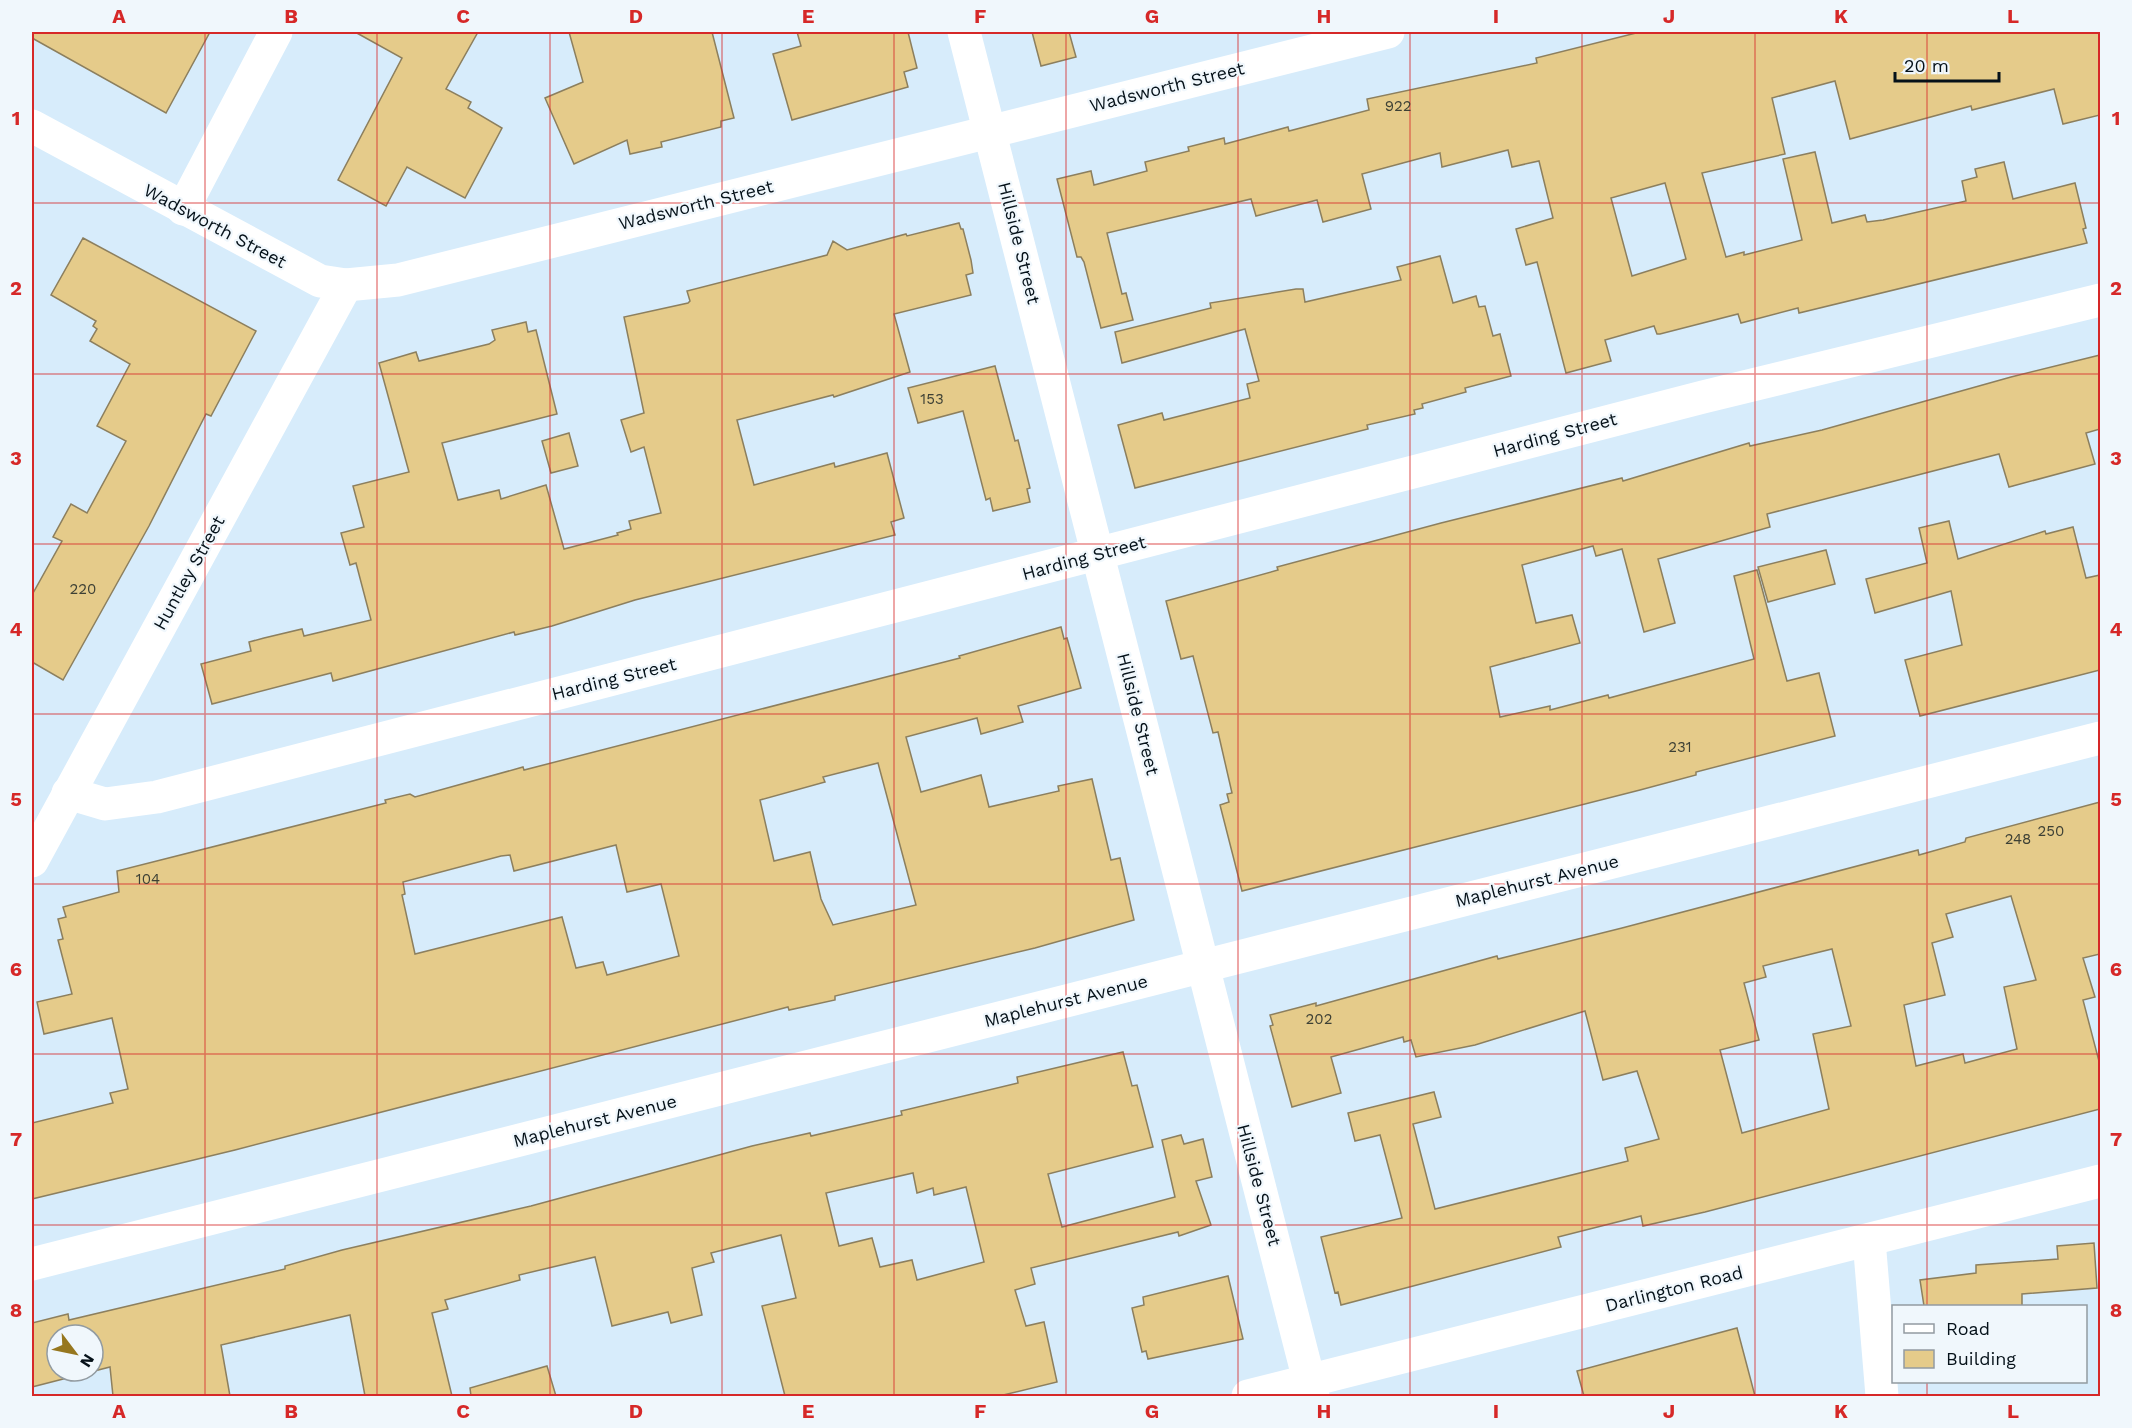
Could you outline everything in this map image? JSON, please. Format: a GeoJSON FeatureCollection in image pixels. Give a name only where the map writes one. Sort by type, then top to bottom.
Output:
{"type":"FeatureCollection","features":[{"type":"Feature","properties":{"kind":"street"},"geometry":{"type":"LineString","coordinates":[[183,209],[276,32]]}},
{"type":"Feature","properties":{"kind":"street","name":"Hillside Street"},"geometry":{"type":"LineString","coordinates":[[964,32],[992,132],[1202,967],[1311,1389]]}},
{"type":"Feature","properties":{"kind":"street","name":"Wadsworth Street"},"geometry":{"type":"LineString","coordinates":[[32,126],[320,281],[346,285],[398,280],[1388,32]]}},
{"type":"Feature","properties":{"kind":"street","name":"Huntley Street"},"geometry":{"type":"LineString","coordinates":[[32,861],[346,285]]}},
{"type":"Feature","properties":{"kind":"street","name":"Harding Street"},"geometry":{"type":"LineString","coordinates":[[68,793],[105,804],[157,796],[1703,396],[2100,300]]}},
{"type":"Feature","properties":{"kind":"street","name":"Maplehurst Avenue"},"geometry":{"type":"LineString","coordinates":[[32,1264],[2100,738]]}},
{"type":"Feature","properties":{"kind":"street","name":"Darlington Road"},"geometry":{"type":"LineString","coordinates":[[1248,1396],[1311,1389],[1869,1240],[2100,1181]]}},
{"type":"Feature","properties":{"kind":"street"},"geometry":{"type":"LineString","coordinates":[[1869,1240],[1882,1396]]}},
{"type":"Feature","properties":{"kind":"building"},"geometry":{"type":"Polygon","coordinates":[[[32,32],[210,32],[166,113],[32,38],[32,32]]]}},
{"type":"Feature","properties":{"kind":"building"},"geometry":{"type":"Polygon","coordinates":[[[355,32],[478,32],[446,89],[471,102],[468,108],[502,128],[465,198],[407,167],[386,206],[338,180],[402,58],[355,32]]]}},
{"type":"Feature","properties":{"kind":"building"},"geometry":{"type":"Polygon","coordinates":[[[569,32],[712,32],[734,118],[721,121],[721,127],[661,142],[662,147],[630,154],[627,140],[574,164],[545,98],[583,82],[569,32]]]}},
{"type":"Feature","properties":{"kind":"building"},"geometry":{"type":"Polygon","coordinates":[[[797,32],[908,32],[917,68],[904,72],[908,87],[792,120],[773,54],[801,46],[797,32]]]}},
{"type":"Feature","properties":{"kind":"building"},"geometry":{"type":"Polygon","coordinates":[[[1032,32],[1069,32],[1076,57],[1041,66],[1032,32]]]}},
{"type":"Feature","properties":{"kind":"building"},"geometry":{"type":"Polygon","coordinates":[[[1640,32],[2100,32],[2100,115],[2063,124],[2054,89],[1972,110],[1971,106],[1850,139],[1835,81],[1772,98],[1785,154],[1702,173],[1726,257],[1744,252],[1744,255],[1802,240],[1783,159],[1815,152],[1832,223],[1865,215],[1867,222],[1883,220],[1966,201],[1962,181],[1977,177],[1975,169],[2004,162],[2013,199],[2075,183],[2086,228],[2083,229],[2087,243],[1799,313],[1798,308],[1741,323],[1738,314],[1660,334],[1657,334],[1654,326],[1605,340],[1611,361],[1566,373],[1537,262],[1526,265],[1516,229],[1553,218],[1539,161],[1512,167],[1508,150],[1442,167],[1440,153],[1362,174],[1371,209],[1323,222],[1317,200],[1256,216],[1251,199],[1107,233],[1122,294],[1126,293],[1133,320],[1101,328],[1084,262],[1081,257],[1077,257],[1057,179],[1091,171],[1094,185],[1147,171],[1145,162],[1189,151],[1188,147],[1224,138],[1225,144],[1288,127],[1289,131],[1369,110],[1367,99],[1537,63],[1536,58],[1640,32]],[[1665,183],[1611,198],[1632,276],[1686,259],[1665,183]]]}},
{"type":"Feature","properties":{"kind":"building"},"geometry":{"type":"Polygon","coordinates":[[[959,223],[963,229],[971,260],[973,273],[966,275],[971,295],[894,314],[910,372],[834,397],[833,395],[737,420],[754,485],[834,463],[835,467],[887,453],[904,518],[891,522],[895,535],[635,600],[552,626],[515,635],[514,632],[333,681],[331,673],[212,704],[201,664],[251,651],[249,642],[264,638],[302,629],[304,636],[371,620],[356,563],[350,565],[341,533],[364,527],[353,486],[409,472],[379,363],[416,352],[419,361],[489,344],[495,340],[492,330],[526,322],[528,332],[536,330],[557,414],[442,443],[458,500],[499,490],[501,499],[546,485],[564,549],[618,535],[617,533],[631,529],[629,521],[661,513],[644,447],[631,452],[621,420],[644,413],[624,317],[688,303],[690,301],[687,291],[827,255],[833,241],[847,250],[959,223]]]}},
{"type":"Feature","properties":{"kind":"building"},"geometry":{"type":"Polygon","coordinates":[[[83,238],[256,331],[211,416],[206,414],[149,526],[63,680],[32,662],[32,595],[62,541],[53,537],[71,504],[87,513],[126,441],[97,426],[130,364],[90,341],[97,329],[93,326],[96,321],[51,295],[83,238]]]}},
{"type":"Feature","properties":{"kind":"building"},"geometry":{"type":"Polygon","coordinates":[[[1440,256],[1453,303],[1476,296],[1479,307],[1485,306],[1493,336],[1500,334],[1511,376],[1465,388],[1466,392],[1422,404],[1423,408],[1414,410],[1415,414],[1367,425],[1368,429],[1135,488],[1118,425],[1162,413],[1164,420],[1250,398],[1247,384],[1259,381],[1245,329],[1122,363],[1115,332],[1211,308],[1210,303],[1296,289],[1303,289],[1305,302],[1401,280],[1397,267],[1440,256]]]}},
{"type":"Feature","properties":{"kind":"building"},"geometry":{"type":"Polygon","coordinates":[[[2100,355],[2100,429],[2086,433],[2095,464],[2009,487],[1999,454],[1767,514],[1770,527],[1658,559],[1675,623],[1644,632],[1622,549],[1596,556],[1593,546],[1522,565],[1536,623],[1572,615],[1580,643],[1490,667],[1500,717],[1550,706],[1550,710],[1608,695],[1609,698],[1754,659],[1734,576],[1757,570],[1787,681],[1819,673],[1835,736],[1696,772],[1696,775],[1640,790],[1242,891],[1220,805],[1229,802],[1227,794],[1232,793],[1218,732],[1213,733],[1193,656],[1181,659],[1166,601],[1278,570],[1277,567],[1441,523],[1622,478],[1623,481],[1749,443],[1750,446],[1822,430],[2011,377],[2100,355]]]}},
{"type":"Feature","properties":{"kind":"building"},"geometry":{"type":"Polygon","coordinates":[[[995,366],[1015,441],[1018,440],[1030,488],[1027,489],[1030,502],[993,511],[990,498],[986,500],[963,411],[918,423],[908,388],[995,366]]]}},
{"type":"Feature","properties":{"kind":"building"},"geometry":{"type":"Polygon","coordinates":[[[569,433],[578,466],[551,473],[542,441],[569,433]]]}},
{"type":"Feature","properties":{"kind":"building"},"geometry":{"type":"Polygon","coordinates":[[[1949,521],[1958,559],[2045,531],[2046,534],[2073,527],[2086,578],[2100,575],[2100,670],[1920,716],[1905,660],[1962,645],[1951,591],[1875,613],[1866,579],[1927,563],[1919,528],[1949,521]]]}},
{"type":"Feature","properties":{"kind":"building"},"geometry":{"type":"Polygon","coordinates":[[[1826,550],[1835,584],[1768,602],[1758,567],[1826,550]]]}},
{"type":"Feature","properties":{"kind":"building"},"geometry":{"type":"Polygon","coordinates":[[[1061,627],[1064,639],[1067,638],[1081,688],[1018,706],[1023,722],[981,734],[977,718],[906,737],[921,792],[981,775],[989,807],[1059,791],[1058,786],[1092,779],[1111,860],[1120,858],[1134,920],[1035,948],[835,996],[835,1000],[789,1010],[788,1007],[235,1150],[32,1199],[32,1123],[113,1103],[110,1093],[128,1089],[112,1018],[44,1034],[37,1002],[72,994],[58,940],[63,939],[58,919],[66,917],[63,907],[119,892],[117,871],[386,803],[385,800],[410,794],[415,797],[523,767],[524,770],[960,658],[959,656],[1061,627]],[[878,763],[823,777],[825,782],[760,800],[774,861],[810,852],[821,899],[833,925],[916,905],[878,763]],[[616,845],[514,871],[510,855],[501,856],[403,882],[405,894],[402,895],[415,954],[562,917],[576,968],[603,962],[607,975],[679,956],[661,884],[627,892],[616,845]]]}},
{"type":"Feature","properties":{"kind":"building"},"geometry":{"type":"Polygon","coordinates":[[[2100,802],[2100,954],[2083,958],[2095,997],[2083,1000],[2100,1065],[2100,1109],[1705,1212],[1643,1226],[1641,1216],[1558,1237],[1561,1247],[1341,1305],[1338,1292],[1335,1293],[1321,1237],[1402,1218],[1380,1135],[1355,1141],[1348,1113],[1434,1092],[1441,1117],[1413,1124],[1435,1209],[1628,1161],[1625,1148],[1659,1139],[1637,1071],[1603,1080],[1585,1011],[1475,1045],[1416,1057],[1411,1040],[1404,1042],[1403,1037],[1331,1057],[1341,1093],[1292,1107],[1270,1026],[1273,1025],[1270,1015],[1316,1003],[1316,1006],[1497,956],[1498,959],[1622,928],[1918,850],[1919,855],[1965,842],[1966,838],[2100,802]],[[2011,896],[1946,914],[1953,937],[1932,943],[1945,995],[1904,1005],[1916,1066],[1963,1054],[1965,1063],[2017,1049],[2004,987],[2036,980],[2011,896]],[[1832,949],[1763,966],[1766,977],[1744,983],[1759,1040],[1720,1050],[1742,1133],[1829,1109],[1813,1034],[1851,1026],[1832,949]]]}},
{"type":"Feature","properties":{"kind":"building"},"geometry":{"type":"Polygon","coordinates":[[[1123,1052],[1132,1086],[1137,1085],[1153,1147],[1048,1174],[1062,1227],[1175,1197],[1162,1140],[1181,1135],[1184,1144],[1203,1139],[1212,1177],[1196,1181],[1211,1225],[1179,1236],[1178,1232],[1031,1268],[1035,1284],[1015,1290],[1026,1326],[1044,1322],[1057,1382],[999,1396],[785,1396],[762,1306],[796,1298],[781,1235],[711,1253],[714,1262],[692,1268],[702,1315],[671,1323],[668,1312],[612,1326],[595,1257],[519,1275],[520,1280],[445,1300],[448,1309],[432,1313],[452,1396],[365,1396],[350,1315],[221,1345],[230,1396],[113,1396],[110,1367],[105,1368],[105,1323],[45,1323],[45,1383],[48,1383],[32,1387],[32,1323],[68,1314],[69,1320],[285,1269],[285,1266],[342,1250],[531,1206],[752,1146],[810,1133],[811,1136],[902,1115],[901,1111],[1018,1083],[1017,1077],[1123,1052]],[[913,1173],[826,1193],[839,1246],[872,1238],[880,1267],[912,1260],[917,1280],[984,1262],[966,1187],[934,1195],[933,1188],[917,1193],[913,1173]]]}},
{"type":"Feature","properties":{"kind":"building"},"geometry":{"type":"Polygon","coordinates":[[[2094,1243],[2097,1288],[2022,1294],[2022,1305],[1924,1305],[1920,1280],[1976,1273],[1976,1265],[2058,1259],[2057,1246],[2094,1243]]]}},
{"type":"Feature","properties":{"kind":"building"},"geometry":{"type":"Polygon","coordinates":[[[1228,1276],[1243,1339],[1148,1359],[1146,1351],[1142,1352],[1132,1308],[1144,1305],[1143,1297],[1228,1276]]]}},
{"type":"Feature","properties":{"kind":"building"},"geometry":{"type":"Polygon","coordinates":[[[1737,1328],[1755,1396],[1584,1396],[1577,1371],[1737,1328]]]}},
{"type":"Feature","properties":{"kind":"building"},"geometry":{"type":"Polygon","coordinates":[[[547,1366],[556,1396],[471,1396],[470,1388],[547,1366]]]}}]}
